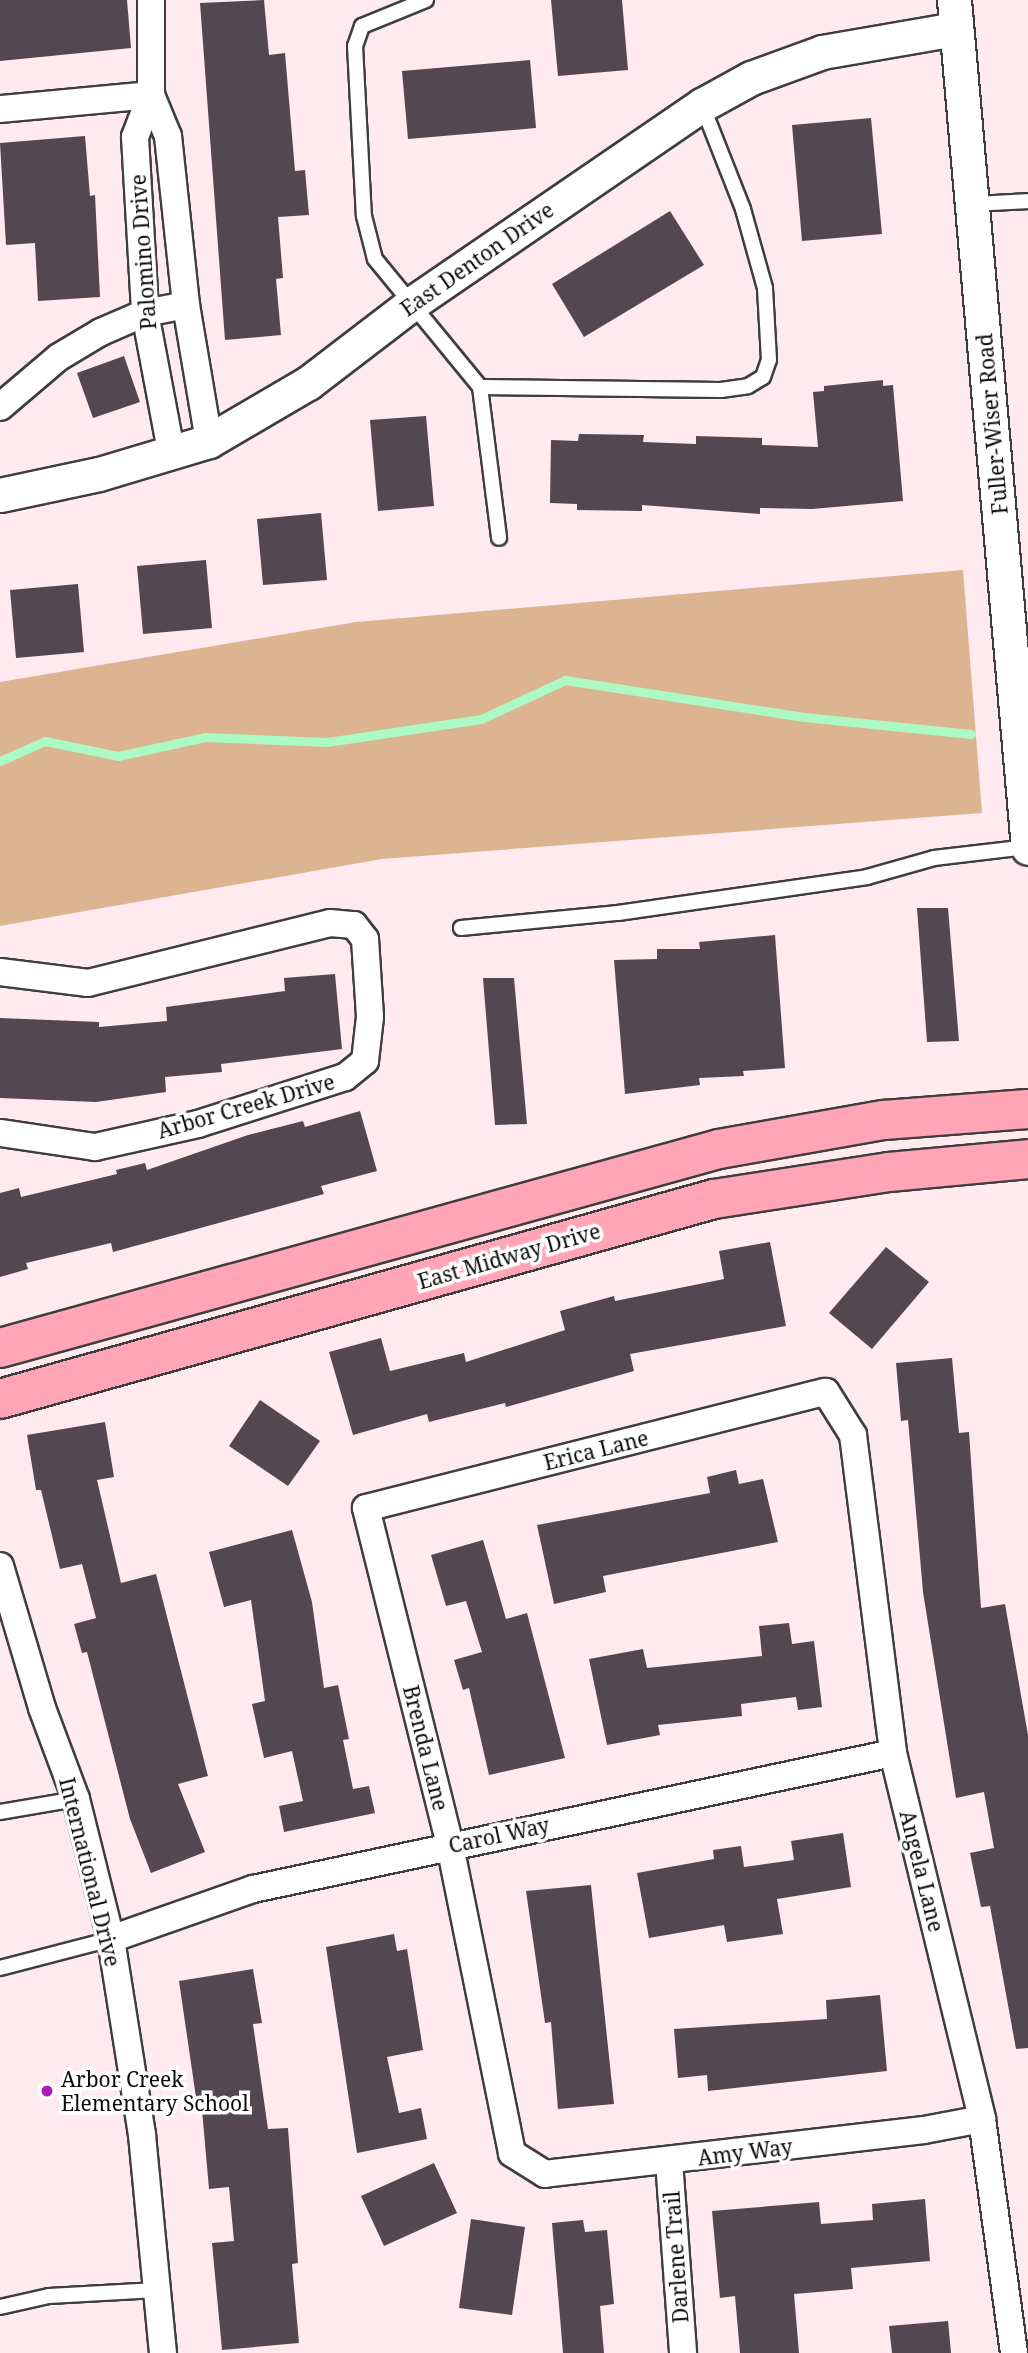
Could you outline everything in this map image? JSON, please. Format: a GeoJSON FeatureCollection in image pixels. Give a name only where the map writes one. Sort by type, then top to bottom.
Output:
{"type":"FeatureCollection","features":[{"type":"Feature","properties":{"kind":"main road"},"geometry":{"type":"LineString","coordinates":[[0,1348],[719,1149],[884,1120],[1028,1109]]}},
{"type":"Feature","properties":{"kind":"main road","name":"East Midway Drive"},"geometry":{"type":"LineString","coordinates":[[0,1399],[714,1199],[889,1172],[1028,1159]]}},
{"type":"Feature","properties":{"kind":"street","name":"Palomino Drive"},"geometry":{"type":"LineString","coordinates":[[150,0],[151,95],[168,136],[186,305],[209,441]]}},
{"type":"Feature","properties":{"kind":"street","name":"East Denton Drive"},"geometry":{"type":"LineString","coordinates":[[0,495],[99,474],[209,441],[308,383],[414,302],[702,105],[751,78],[822,52],[955,14]]}},
{"type":"Feature","properties":{"kind":"street","name":"Fuller-Wiser Road"},"geometry":{"type":"LineString","coordinates":[[955,14],[1028,847]]}},
{"type":"Feature","properties":{"kind":"street","name":"Palomino Drive"},"geometry":{"type":"LineString","coordinates":[[151,95],[135,136],[145,313],[171,451]]}},
{"type":"Feature","properties":{"kind":"street"},"geometry":{"type":"LineString","coordinates":[[0,109],[151,95]]}},
{"type":"Feature","properties":{"kind":"street"},"geometry":{"type":"LineString","coordinates":[[0,407],[59,357],[145,313],[186,305]]}},
{"type":"Feature","properties":{"kind":"street","name":"Arbor Creek Drive"},"geometry":{"type":"LineString","coordinates":[[0,972],[88,983],[330,923],[354,925],[365,939],[370,1017],[365,1061],[345,1077],[198,1124],[95,1147],[0,1133]]}},
{"type":"Feature","properties":{"kind":"street","name":"Erica Lane"},"geometry":{"type":"LineString","coordinates":[[366,1508],[826,1392]]}},
{"type":"Feature","properties":{"kind":"street","name":"Angela Lane"},"geometry":{"type":"LineString","coordinates":[[826,1392],[853,1435],[893,1753],[1016,2267],[1020,2323],[1014,2353]]}},
{"type":"Feature","properties":{"kind":"street","name":"Brenda Lane"},"geometry":{"type":"LineString","coordinates":[[366,1508],[450,1845],[512,2153]]}},
{"type":"Feature","properties":{"kind":"street","name":"International Drive"},"geometry":{"type":"LineString","coordinates":[[0,1566],[42,1708],[76,1799],[111,1939],[142,2134],[163,2353]]}},
{"type":"Feature","properties":{"kind":"street","name":"Carol Way"},"geometry":{"type":"LineString","coordinates":[[111,1939],[253,1889],[893,1753]]}},
{"type":"Feature","properties":{"kind":"street","name":"Amy Way"},"geometry":{"type":"LineString","coordinates":[[512,2153],[545,2174],[924,2130],[982,2119]]}},
{"type":"Feature","properties":{"kind":"street","name":"Darlene Trail"},"geometry":{"type":"LineString","coordinates":[[668,2161],[683,2353]]}},
{"type":"Feature","properties":{"kind":"lane"},"geometry":{"type":"LineString","coordinates":[[426,0],[362,26],[355,46],[364,216],[375,259],[414,302],[480,387],[499,538]]}},
{"type":"Feature","properties":{"kind":"lane"},"geometry":{"type":"LineString","coordinates":[[480,387],[721,390],[748,386],[763,377],[769,360],[765,288],[743,209],[702,105]]}},
{"type":"Feature","properties":{"kind":"lane"},"geometry":{"type":"LineString","coordinates":[[973,204],[1028,201]]}},
{"type":"Feature","properties":{"kind":"lane"},"geometry":{"type":"LineString","coordinates":[[461,928],[618,913],[867,877],[934,858],[1028,847]]}},
{"type":"Feature","properties":{"kind":"lane"},"geometry":{"type":"LineString","coordinates":[[0,1812],[76,1799]]}},
{"type":"Feature","properties":{"kind":"lane"},"geometry":{"type":"LineString","coordinates":[[0,1968],[111,1939]]}},
{"type":"Feature","properties":{"kind":"lane"},"geometry":{"type":"LineString","coordinates":[[0,2307],[49,2296],[157,2290]]}},
{"type":"Feature","properties":{"kind":"shaded area"},"geometry":{"type":"Polygon","coordinates":[[[963,570],[982,813],[382,859],[0,926],[0,682],[356,622],[963,570]]]}},
{"type":"Feature","properties":{"kind":"building"},"geometry":{"type":"Polygon","coordinates":[[[0,0],[127,0],[131,48],[0,61],[0,0]]]}},
{"type":"Feature","properties":{"kind":"building"},"geometry":{"type":"Polygon","coordinates":[[[264,0],[269,55],[285,53],[295,171],[305,170],[309,215],[278,217],[283,278],[276,279],[281,335],[225,340],[200,3],[264,0]]]}},
{"type":"Feature","properties":{"kind":"building"},"geometry":{"type":"Polygon","coordinates":[[[551,0],[622,0],[628,70],[558,76],[551,0]]]}},
{"type":"Feature","properties":{"kind":"building"},"geometry":{"type":"Polygon","coordinates":[[[530,60],[536,128],[408,139],[402,71],[530,60]]]}},
{"type":"Feature","properties":{"kind":"building"},"geometry":{"type":"Polygon","coordinates":[[[871,118],[882,234],[802,241],[792,125],[871,118]]]}},
{"type":"Feature","properties":{"kind":"building"},"geometry":{"type":"Polygon","coordinates":[[[85,136],[90,196],[95,195],[100,297],[38,301],[35,243],[6,245],[0,143],[85,136]]]}},
{"type":"Feature","properties":{"kind":"building"},"geometry":{"type":"Polygon","coordinates":[[[670,211],[704,265],[584,337],[552,284],[670,211]]]}},
{"type":"Feature","properties":{"kind":"building"},"geometry":{"type":"Polygon","coordinates":[[[124,356],[140,402],[93,418],[77,373],[124,356]]]}},
{"type":"Feature","properties":{"kind":"building"},"geometry":{"type":"Polygon","coordinates":[[[883,380],[883,386],[893,385],[903,501],[812,509],[760,508],[760,514],[642,505],[642,511],[577,510],[577,504],[550,503],[551,440],[578,441],[579,434],[644,435],[643,442],[696,444],[696,436],[762,438],[762,445],[818,447],[813,392],[824,391],[824,386],[883,380]]]}},
{"type":"Feature","properties":{"kind":"building"},"geometry":{"type":"Polygon","coordinates":[[[426,416],[434,506],[378,511],[370,420],[426,416]]]}},
{"type":"Feature","properties":{"kind":"building"},"geometry":{"type":"Polygon","coordinates":[[[321,513],[327,580],[263,585],[257,519],[321,513]]]}},
{"type":"Feature","properties":{"kind":"building"},"geometry":{"type":"Polygon","coordinates":[[[206,560],[212,628],[143,634],[137,566],[206,560]]]}},
{"type":"Feature","properties":{"kind":"building"},"geometry":{"type":"Polygon","coordinates":[[[78,584],[84,652],[16,658],[10,590],[78,584]]]}},
{"type":"Feature","properties":{"kind":"building"},"geometry":{"type":"Polygon","coordinates":[[[917,908],[948,908],[959,1041],[927,1042],[917,908]]]}},
{"type":"Feature","properties":{"kind":"building"},"geometry":{"type":"Polygon","coordinates":[[[775,935],[785,1068],[743,1071],[744,1076],[699,1078],[700,1085],[625,1094],[614,960],[657,959],[657,949],[700,949],[699,942],[775,935]]]}},
{"type":"Feature","properties":{"kind":"building"},"geometry":{"type":"Polygon","coordinates":[[[335,974],[342,1049],[221,1064],[222,1072],[165,1077],[166,1092],[96,1102],[0,1098],[0,1018],[99,1022],[99,1027],[167,1021],[166,1007],[285,991],[284,978],[335,974]]]}},
{"type":"Feature","properties":{"kind":"building"},"geometry":{"type":"Polygon","coordinates":[[[483,978],[514,978],[527,1124],[495,1125],[483,978]]]}},
{"type":"Feature","properties":{"kind":"building"},"geometry":{"type":"Polygon","coordinates":[[[360,1111],[377,1171],[321,1186],[324,1194],[113,1252],[111,1243],[26,1263],[28,1269],[0,1277],[0,1193],[19,1188],[21,1197],[117,1174],[116,1170],[145,1163],[147,1170],[248,1135],[303,1121],[305,1127],[360,1111]]]}},
{"type":"Feature","properties":{"kind":"building"},"geometry":{"type":"Polygon","coordinates":[[[770,1242],[786,1326],[630,1354],[634,1371],[506,1407],[505,1403],[429,1422],[427,1414],[353,1435],[329,1352],[381,1338],[390,1371],[464,1353],[466,1362],[565,1330],[560,1311],[614,1296],[615,1301],[724,1279],[719,1251],[770,1242]]]}},
{"type":"Feature","properties":{"kind":"building"},"geometry":{"type":"Polygon","coordinates":[[[886,1247],[929,1282],[872,1349],[829,1313],[886,1247]]]}},
{"type":"Feature","properties":{"kind":"building"},"geometry":{"type":"Polygon","coordinates":[[[952,1358],[959,1433],[969,1432],[981,1608],[1005,1604],[1028,1735],[1028,2048],[1016,2049],[990,1906],[981,1907],[970,1853],[994,1848],[984,1792],[956,1798],[923,1592],[908,1420],[901,1421],[896,1363],[952,1358]]]}},
{"type":"Feature","properties":{"kind":"building"},"geometry":{"type":"Polygon","coordinates":[[[260,1400],[320,1441],[288,1486],[229,1446],[260,1400]]]}},
{"type":"Feature","properties":{"kind":"building"},"geometry":{"type":"Polygon","coordinates":[[[105,1422],[114,1477],[97,1480],[121,1583],[156,1574],[208,1776],[178,1784],[205,1852],[151,1873],[130,1819],[87,1652],[82,1653],[74,1624],[96,1618],[82,1564],[60,1569],[41,1490],[36,1490],[27,1435],[105,1422]]]}},
{"type":"Feature","properties":{"kind":"building"},"geometry":{"type":"Polygon","coordinates":[[[736,1470],[739,1484],[763,1479],[778,1542],[603,1576],[606,1592],[554,1604],[537,1525],[710,1493],[707,1477],[736,1470]]]}},
{"type":"Feature","properties":{"kind":"building"},"geometry":{"type":"Polygon","coordinates":[[[292,1530],[312,1602],[324,1688],[338,1685],[349,1739],[343,1740],[353,1789],[369,1786],[375,1813],[284,1832],[279,1806],[303,1801],[292,1751],[264,1758],[252,1704],[265,1701],[251,1600],[224,1607],[209,1552],[292,1530]]]}},
{"type":"Feature","properties":{"kind":"building"},"geometry":{"type":"Polygon","coordinates":[[[483,1540],[506,1619],[527,1613],[565,1758],[489,1775],[469,1688],[463,1690],[454,1660],[482,1652],[466,1601],[446,1606],[431,1555],[483,1540]]]}},
{"type":"Feature","properties":{"kind":"building"},"geometry":{"type":"Polygon","coordinates":[[[789,1623],[792,1644],[814,1641],[822,1707],[798,1710],[796,1697],[741,1704],[742,1716],[658,1725],[660,1735],[607,1745],[589,1659],[643,1649],[647,1668],[762,1656],[759,1626],[789,1623]]]}},
{"type":"Feature","properties":{"kind":"building"},"geometry":{"type":"Polygon","coordinates":[[[843,1833],[851,1887],[777,1899],[783,1934],[727,1942],[724,1925],[649,1938],[637,1873],[714,1859],[713,1850],[741,1846],[744,1867],[794,1860],[791,1841],[843,1833]]]}},
{"type":"Feature","properties":{"kind":"building"},"geometry":{"type":"Polygon","coordinates":[[[591,1885],[614,2104],[558,2109],[551,2022],[545,2023],[526,1891],[591,1885]]]}},
{"type":"Feature","properties":{"kind":"building"},"geometry":{"type":"Polygon","coordinates":[[[394,1934],[397,1951],[407,1949],[423,2050],[387,2057],[399,2113],[421,2108],[427,2139],[357,2153],[326,1947],[394,1934]]]}},
{"type":"Feature","properties":{"kind":"building"},"geometry":{"type":"Polygon","coordinates":[[[253,1969],[262,2023],[253,2024],[268,2129],[288,2128],[298,2263],[292,2264],[299,2343],[222,2350],[212,2243],[234,2241],[229,2187],[209,2189],[202,2110],[198,2111],[179,1981],[253,1969]]]}},
{"type":"Feature","properties":{"kind":"building"},"geometry":{"type":"Polygon","coordinates":[[[880,1995],[887,2071],[708,2091],[707,2075],[678,2078],[674,2029],[827,2019],[826,2000],[880,1995]]]}},
{"type":"Feature","properties":{"kind":"building"},"geometry":{"type":"Polygon","coordinates":[[[434,2163],[457,2213],[384,2246],[361,2196],[434,2163]]]}},
{"type":"Feature","properties":{"kind":"building"},"geometry":{"type":"Polygon","coordinates":[[[925,2199],[930,2261],[851,2268],[853,2289],[794,2294],[799,2353],[740,2353],[735,2296],[720,2298],[712,2211],[819,2202],[821,2224],[873,2220],[872,2204],[925,2199]]]}},
{"type":"Feature","properties":{"kind":"building"},"geometry":{"type":"Polygon","coordinates":[[[471,2219],[525,2227],[512,2315],[459,2308],[471,2219]]]}},
{"type":"Feature","properties":{"kind":"building"},"geometry":{"type":"Polygon","coordinates":[[[583,2220],[585,2232],[607,2230],[614,2304],[600,2306],[604,2353],[563,2353],[552,2223],[583,2220]]]}},
{"type":"Feature","properties":{"kind":"building"},"geometry":{"type":"Polygon","coordinates":[[[948,2321],[951,2353],[892,2353],[889,2326],[948,2321]]]}},
{"type":"Feature","properties":{"kind":"waterway"},"geometry":{"type":"LineString","coordinates":[[0,761],[45,741],[118,756],[205,737],[327,742],[481,719],[565,680],[804,717],[971,734]]}},
{"type":"Feature","properties":{"kind":"place","name":"Arbor Creek Elementary School"},"geometry":{"type":"Point","coordinates":[47,2091]}}]}
